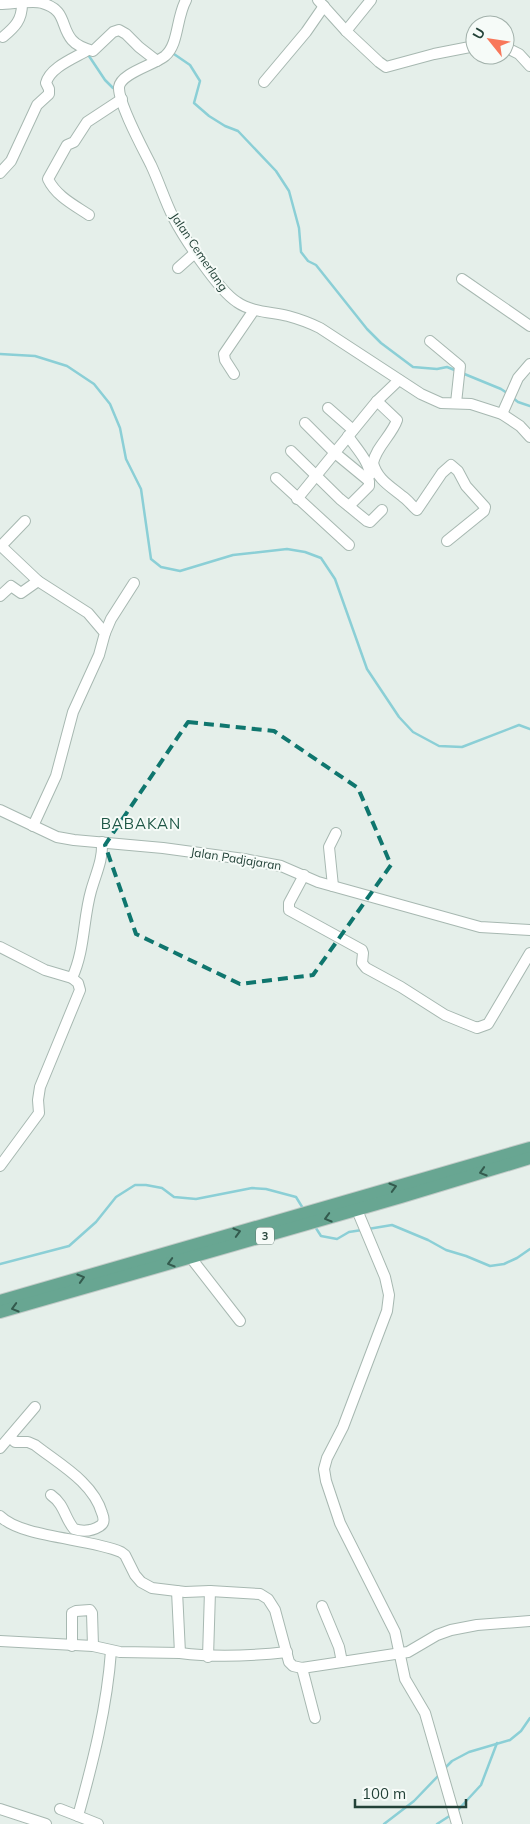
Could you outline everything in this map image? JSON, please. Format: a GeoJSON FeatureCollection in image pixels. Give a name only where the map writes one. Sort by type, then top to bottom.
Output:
{"type":"FeatureCollection","features":[{"type":"Feature","properties":{"kind":"main road","name":"3"},"geometry":{"type":"LineString","coordinates":[[0,1300],[530,1148]]}},
{"type":"Feature","properties":{"kind":"main road","name":"3"},"geometry":{"type":"LineString","coordinates":[[0,1312],[357,1210],[530,1158]]}},
{"type":"Feature","properties":{"kind":"street"},"geometry":{"type":"LineString","coordinates":[[90,215],[68,202],[48,179],[67,144],[74,142],[87,122],[122,99],[119,86],[126,77],[157,61],[170,50],[174,42],[179,16],[186,0]]}},
{"type":"Feature","properties":{"kind":"street"},"geometry":{"type":"LineString","coordinates":[[346,30],[371,0]]}},
{"type":"Feature","properties":{"kind":"street"},"geometry":{"type":"LineString","coordinates":[[0,4],[39,2],[52,8],[63,19],[72,40],[88,50]]}},
{"type":"Feature","properties":{"kind":"street"},"geometry":{"type":"LineString","coordinates":[[264,82],[306,32],[321,3],[346,30],[379,62],[388,68],[434,54],[465,48]]}},
{"type":"Feature","properties":{"kind":"street"},"geometry":{"type":"LineString","coordinates":[[4,37],[18,24],[21,17],[22,4]]}},
{"type":"Feature","properties":{"kind":"street"},"geometry":{"type":"LineString","coordinates":[[0,173],[11,161],[37,105],[49,94],[46,83],[49,77],[61,66],[88,50],[92,51],[113,32],[119,30],[157,61]]}},
{"type":"Feature","properties":{"kind":"street"},"geometry":{"type":"LineString","coordinates":[[515,52],[520,54],[530,66]]}},
{"type":"Feature","properties":{"kind":"street","name":"Jalan Cemerlang"},"geometry":{"type":"LineString","coordinates":[[122,99],[132,126],[173,217],[228,295],[243,306],[254,310],[306,321],[320,328],[421,394],[441,403],[471,404],[502,414],[520,426],[530,437]]}},
{"type":"Feature","properties":{"kind":"street"},"geometry":{"type":"LineString","coordinates":[[178,268],[196,252]]}},
{"type":"Feature","properties":{"kind":"street"},"geometry":{"type":"LineString","coordinates":[[462,279],[530,326]]}},
{"type":"Feature","properties":{"kind":"street"},"geometry":{"type":"LineString","coordinates":[[234,374],[225,360],[224,354],[254,310]]}},
{"type":"Feature","properties":{"kind":"street"},"geometry":{"type":"LineString","coordinates":[[430,341],[460,366],[456,403]]}},
{"type":"Feature","properties":{"kind":"street"},"geometry":{"type":"LineString","coordinates":[[502,414],[518,378],[530,364]]}},
{"type":"Feature","properties":{"kind":"street"},"geometry":{"type":"LineString","coordinates":[[297,499],[377,401],[399,380]]}},
{"type":"Feature","properties":{"kind":"street"},"geometry":{"type":"LineString","coordinates":[[377,401],[396,416],[397,420],[373,463],[387,485],[417,510],[442,473],[451,465],[458,471],[466,486],[485,507],[484,511],[447,541]]}},
{"type":"Feature","properties":{"kind":"street"},"geometry":{"type":"LineString","coordinates":[[328,408],[351,433],[369,467],[369,486],[349,506]]}},
{"type":"Feature","properties":{"kind":"street"},"geometry":{"type":"LineString","coordinates":[[305,424],[335,453],[370,481]]}},
{"type":"Feature","properties":{"kind":"street"},"geometry":{"type":"LineString","coordinates":[[291,451],[316,477],[370,522],[382,510]]}},
{"type":"Feature","properties":{"kind":"street"},"geometry":{"type":"LineString","coordinates":[[276,478],[350,546]]}},
{"type":"Feature","properties":{"kind":"street"},"geometry":{"type":"LineString","coordinates":[[25,521],[0,547],[38,581],[88,613],[105,634]]}},
{"type":"Feature","properties":{"kind":"street"},"geometry":{"type":"LineString","coordinates":[[0,596],[11,586],[21,593],[38,581]]}},
{"type":"Feature","properties":{"kind":"street"},"geometry":{"type":"LineString","coordinates":[[33,826],[56,776],[73,712],[99,655],[111,619],[134,583]]}},
{"type":"Feature","properties":{"kind":"street","name":"Jalan Padjajaran"},"geometry":{"type":"LineString","coordinates":[[0,810],[57,837],[136,844],[244,858],[281,866],[318,882],[480,926],[530,930]]}},
{"type":"Feature","properties":{"kind":"street"},"geometry":{"type":"LineString","coordinates":[[333,886],[330,847],[336,833]]}},
{"type":"Feature","properties":{"kind":"street"},"geometry":{"type":"LineString","coordinates":[[72,978],[82,944],[91,891],[103,853],[102,842]]}},
{"type":"Feature","properties":{"kind":"street"},"geometry":{"type":"LineString","coordinates":[[304,875],[289,903],[289,910],[362,950],[362,963],[366,968],[401,987],[445,1015],[477,1028],[488,1024],[530,953]]}},
{"type":"Feature","properties":{"kind":"street"},"geometry":{"type":"LineString","coordinates":[[0,947],[45,970],[72,978],[78,983],[80,990],[40,1087],[39,1113],[0,1166]]}},
{"type":"Feature","properties":{"kind":"street"},"geometry":{"type":"LineString","coordinates":[[357,1210],[385,1277],[389,1295],[387,1311],[343,1427],[327,1458],[324,1469],[326,1482],[340,1523],[395,1632],[405,1679],[425,1713],[457,1824]]}},
{"type":"Feature","properties":{"kind":"street"},"geometry":{"type":"LineString","coordinates":[[191,1258],[240,1321]]}},
{"type":"Feature","properties":{"kind":"street"},"geometry":{"type":"LineString","coordinates":[[0,1448],[35,1407]]}},
{"type":"Feature","properties":{"kind":"street"},"geometry":{"type":"LineString","coordinates":[[10,1437],[15,1442],[28,1442],[35,1445],[88,1487],[102,1510],[103,1523],[85,1531],[74,1529],[62,1506],[51,1494]]}},
{"type":"Feature","properties":{"kind":"street"},"geometry":{"type":"LineString","coordinates":[[0,1516],[6,1522],[25,1530],[70,1538],[116,1550],[125,1555],[135,1575],[146,1586],[177,1591],[260,1594],[268,1599],[275,1610],[290,1662],[293,1666],[302,1668],[401,1654],[437,1635],[451,1630],[478,1625],[530,1622]]}},
{"type":"Feature","properties":{"kind":"street"},"geometry":{"type":"LineString","coordinates":[[177,1591],[180,1653]]}},
{"type":"Feature","properties":{"kind":"street"},"geometry":{"type":"LineString","coordinates":[[208,1657],[210,1591]]}},
{"type":"Feature","properties":{"kind":"street"},"geometry":{"type":"LineString","coordinates":[[322,1606],[342,1662]]}},
{"type":"Feature","properties":{"kind":"street"},"geometry":{"type":"LineString","coordinates":[[72,1646],[72,1613],[85,1610],[90,1610],[92,1613],[94,1646]]}},
{"type":"Feature","properties":{"kind":"street"},"geometry":{"type":"LineString","coordinates":[[0,1641],[94,1646],[111,1651],[180,1653],[208,1657],[247,1657],[287,1652]]}},
{"type":"Feature","properties":{"kind":"street"},"geometry":{"type":"LineString","coordinates":[[78,1816],[94,1757],[104,1707],[109,1680],[111,1651]]}},
{"type":"Feature","properties":{"kind":"street"},"geometry":{"type":"LineString","coordinates":[[302,1668],[315,1718]]}},
{"type":"Feature","properties":{"kind":"street"},"geometry":{"type":"LineString","coordinates":[[0,1809],[46,1824]]}},
{"type":"Feature","properties":{"kind":"street"},"geometry":{"type":"LineString","coordinates":[[60,1810],[98,1824]]}},
{"type":"Feature","properties":{"kind":"highlighted area"},"geometry":{"type":"Polygon","coordinates":[[[188,722],[274,731],[358,788],[391,865],[313,975],[240,984],[136,934],[105,845],[188,722]]]}},
{"type":"Feature","properties":{"kind":"waterway"},"geometry":{"type":"LineString","coordinates":[[171,52],[190,65],[200,81],[194,103],[209,116],[225,126],[238,131],[276,171],[289,191],[299,228],[301,252],[308,261],[316,265],[367,329],[381,343],[413,367],[437,369],[447,367],[457,371]]}},
{"type":"Feature","properties":{"kind":"waterway"},"geometry":{"type":"LineString","coordinates":[[87,53],[105,80],[113,88],[115,87]]}},
{"type":"Feature","properties":{"kind":"waterway"},"geometry":{"type":"LineString","coordinates":[[0,354],[35,356],[67,366],[94,384],[110,404],[120,428],[126,459],[141,489],[151,559],[161,567],[180,571],[233,555],[287,549],[305,552],[321,558],[335,579],[367,669],[399,717],[413,732],[439,746],[462,747],[519,725],[530,729]]}},
{"type":"Feature","properties":{"kind":"waterway"},"geometry":{"type":"LineString","coordinates":[[462,373],[507,393]]}},
{"type":"Feature","properties":{"kind":"waterway"},"geometry":{"type":"LineString","coordinates":[[513,398],[530,406]]}},
{"type":"Feature","properties":{"kind":"waterway"},"geometry":{"type":"LineString","coordinates":[[0,1264],[69,1246],[96,1222],[116,1197],[135,1185],[162,1188],[174,1197],[196,1199],[252,1188],[266,1189],[296,1197],[304,1210]]}},
{"type":"Feature","properties":{"kind":"waterway"},"geometry":{"type":"LineString","coordinates":[[314,1225],[321,1236],[337,1239],[349,1232],[362,1230]]}},
{"type":"Feature","properties":{"kind":"waterway"},"geometry":{"type":"LineString","coordinates":[[368,1229],[392,1225],[428,1240],[446,1250],[490,1266],[504,1264],[530,1249]]}},
{"type":"Feature","properties":{"kind":"waterway"},"geometry":{"type":"LineString","coordinates":[[444,1769],[452,1761],[469,1752],[510,1740],[521,1731],[530,1718]]}},
{"type":"Feature","properties":{"kind":"waterway"},"geometry":{"type":"LineString","coordinates":[[457,1811],[481,1785],[497,1743]]}},
{"type":"Feature","properties":{"kind":"waterway"},"geometry":{"type":"LineString","coordinates":[[384,1824],[414,1801],[439,1775]]}},
{"type":"Feature","properties":{"kind":"waterway"},"geometry":{"type":"LineString","coordinates":[[437,1824],[451,1815]]}},
{"type":"Feature","properties":{"kind":"district","name":"BABAKAN"},"geometry":{"type":"Point","coordinates":[141,824]}}]}
